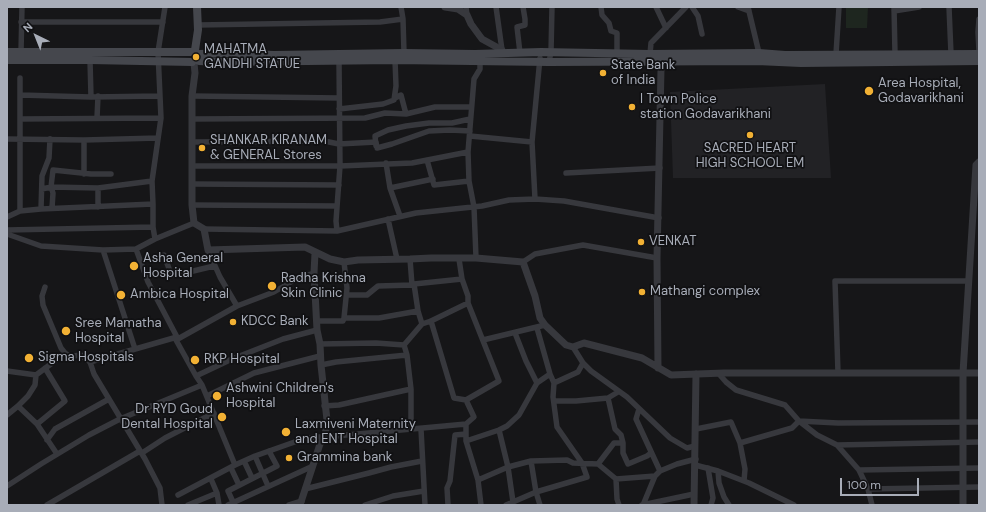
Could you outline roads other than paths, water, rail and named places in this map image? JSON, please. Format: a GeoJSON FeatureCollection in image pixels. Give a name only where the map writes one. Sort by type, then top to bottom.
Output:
{"type":"FeatureCollection","features":[{"type":"Feature","properties":{"kind":"main road"},"geometry":{"type":"LineString","coordinates":[[195,57],[198,25],[197,7]]}},
{"type":"Feature","properties":{"kind":"main road"},"geometry":{"type":"LineString","coordinates":[[7,60],[158,62],[219,53],[274,55],[404,52],[475,54],[502,51],[520,53],[551,52],[663,57],[759,53],[793,59],[979,61]]}},
{"type":"Feature","properties":{"kind":"main road"},"geometry":{"type":"LineString","coordinates":[[7,52],[158,52],[219,62],[339,62],[394,60],[549,62],[652,56]]}},
{"type":"Feature","properties":{"kind":"main road"},"geometry":{"type":"LineString","coordinates":[[138,61],[139,52]]}},
{"type":"Feature","properties":{"kind":"main road"},"geometry":{"type":"LineString","coordinates":[[681,57],[757,61],[836,54],[951,54],[979,52]]}},
{"type":"Feature","properties":{"kind":"street"},"geometry":{"type":"LineString","coordinates":[[20,52],[22,7]]}},
{"type":"Feature","properties":{"kind":"street"},"geometry":{"type":"LineString","coordinates":[[155,238],[152,227],[152,182],[161,118],[158,52],[165,7]]}},
{"type":"Feature","properties":{"kind":"street"},"geometry":{"type":"LineString","coordinates":[[401,7],[404,52]]}},
{"type":"Feature","properties":{"kind":"street"},"geometry":{"type":"LineString","coordinates":[[445,7],[458,9],[466,15],[482,39],[502,51]]}},
{"type":"Feature","properties":{"kind":"street"},"geometry":{"type":"LineString","coordinates":[[466,7],[466,15]]}},
{"type":"Feature","properties":{"kind":"street"},"geometry":{"type":"LineString","coordinates":[[496,7],[502,51]]}},
{"type":"Feature","properties":{"kind":"street"},"geometry":{"type":"LineString","coordinates":[[520,53],[517,28],[525,26],[523,7]]}},
{"type":"Feature","properties":{"kind":"street"},"geometry":{"type":"LineString","coordinates":[[549,62],[551,52],[552,7]]}},
{"type":"Feature","properties":{"kind":"street"},"geometry":{"type":"LineString","coordinates":[[601,7],[602,15],[609,23],[611,31],[617,33],[617,54]]}},
{"type":"Feature","properties":{"kind":"street"},"geometry":{"type":"LineString","coordinates":[[656,7],[666,28]]}},
{"type":"Feature","properties":{"kind":"street"},"geometry":{"type":"LineString","coordinates":[[652,56],[651,43],[686,7]]}},
{"type":"Feature","properties":{"kind":"street"},"geometry":{"type":"LineString","coordinates":[[692,7],[698,16],[702,34]]}},
{"type":"Feature","properties":{"kind":"street"},"geometry":{"type":"LineString","coordinates":[[738,7],[748,9],[759,53]]}},
{"type":"Feature","properties":{"kind":"street"},"geometry":{"type":"LineString","coordinates":[[836,54],[839,7]]}},
{"type":"Feature","properties":{"kind":"street"},"geometry":{"type":"LineString","coordinates":[[895,54],[894,9],[919,7]]}},
{"type":"Feature","properties":{"kind":"street"},"geometry":{"type":"LineString","coordinates":[[949,7],[951,54]]}},
{"type":"Feature","properties":{"kind":"street"},"geometry":{"type":"LineString","coordinates":[[198,25],[321,24],[380,22],[403,19]]}},
{"type":"Feature","properties":{"kind":"street"},"geometry":{"type":"LineString","coordinates":[[979,19],[979,52]]}},
{"type":"Feature","properties":{"kind":"street"},"geometry":{"type":"LineString","coordinates":[[22,22],[163,22]]}},
{"type":"Feature","properties":{"kind":"street"},"geometry":{"type":"LineString","coordinates":[[535,198],[532,142],[541,52]]}},
{"type":"Feature","properties":{"kind":"street"},"geometry":{"type":"LineString","coordinates":[[194,223],[192,205],[192,96],[195,73],[195,57]]}},
{"type":"Feature","properties":{"kind":"street"},"geometry":{"type":"LineString","coordinates":[[658,368],[657,258],[663,57]]}},
{"type":"Feature","properties":{"kind":"street"},"geometry":{"type":"LineString","coordinates":[[90,60],[97,118]]}},
{"type":"Feature","properties":{"kind":"street"},"geometry":{"type":"LineString","coordinates":[[394,60],[396,86],[395,98]]}},
{"type":"Feature","properties":{"kind":"street"},"geometry":{"type":"LineString","coordinates":[[476,258],[474,206],[469,181],[468,152],[474,79],[480,69],[480,61]]}},
{"type":"Feature","properties":{"kind":"street"},"geometry":{"type":"LineString","coordinates":[[337,231],[336,221],[340,166],[339,62]]}},
{"type":"Feature","properties":{"kind":"street"},"geometry":{"type":"LineString","coordinates":[[20,78],[20,212]]}},
{"type":"Feature","properties":{"kind":"street"},"geometry":{"type":"LineString","coordinates":[[20,95],[94,97],[160,96]]}},
{"type":"Feature","properties":{"kind":"street"},"geometry":{"type":"LineString","coordinates":[[339,109],[383,104],[394,100],[401,95],[406,114]]}},
{"type":"Feature","properties":{"kind":"street"},"geometry":{"type":"LineString","coordinates":[[192,96],[339,98]]}},
{"type":"Feature","properties":{"kind":"street"},"geometry":{"type":"LineString","coordinates":[[192,119],[365,118],[385,113],[406,114],[435,107],[471,107]]}},
{"type":"Feature","properties":{"kind":"street"},"geometry":{"type":"LineString","coordinates":[[20,119],[161,118]]}},
{"type":"Feature","properties":{"kind":"street"},"geometry":{"type":"LineString","coordinates":[[376,145],[375,136],[388,130],[429,123],[452,123],[470,119]]}},
{"type":"Feature","properties":{"kind":"street"},"geometry":{"type":"LineString","coordinates":[[192,142],[296,140],[324,141],[339,144],[376,145],[392,144],[430,131],[450,130],[532,142]]}},
{"type":"Feature","properties":{"kind":"street"},"geometry":{"type":"LineString","coordinates":[[7,139],[84,140],[158,138]]}},
{"type":"Feature","properties":{"kind":"street"},"geometry":{"type":"LineString","coordinates":[[41,208],[42,176],[45,172],[50,151],[50,139]]}},
{"type":"Feature","properties":{"kind":"street"},"geometry":{"type":"LineString","coordinates":[[84,140],[84,174]]}},
{"type":"Feature","properties":{"kind":"street"},"geometry":{"type":"LineString","coordinates":[[192,166],[340,166],[412,163],[468,152]]}},
{"type":"Feature","properties":{"kind":"street"},"geometry":{"type":"LineString","coordinates":[[427,160],[434,185],[469,181]]}},
{"type":"Feature","properties":{"kind":"street"},"geometry":{"type":"LineString","coordinates":[[963,505],[963,373],[976,165],[979,162]]}},
{"type":"Feature","properties":{"kind":"street"},"geometry":{"type":"LineString","coordinates":[[386,163],[390,188],[400,216]]}},
{"type":"Feature","properties":{"kind":"street"},"geometry":{"type":"LineString","coordinates":[[566,173],[660,168]]}},
{"type":"Feature","properties":{"kind":"street"},"geometry":{"type":"LineString","coordinates":[[52,208],[53,193],[51,187],[53,170],[84,174],[111,174]]}},
{"type":"Feature","properties":{"kind":"street"},"geometry":{"type":"LineString","coordinates":[[390,188],[433,179]]}},
{"type":"Feature","properties":{"kind":"street"},"geometry":{"type":"LineString","coordinates":[[42,189],[51,187],[98,188],[152,182]]}},
{"type":"Feature","properties":{"kind":"street"},"geometry":{"type":"LineString","coordinates":[[192,184],[339,185]]}},
{"type":"Feature","properties":{"kind":"street"},"geometry":{"type":"LineString","coordinates":[[98,188],[98,207]]}},
{"type":"Feature","properties":{"kind":"street"},"geometry":{"type":"LineString","coordinates":[[7,234],[41,246],[103,250],[136,250],[155,238],[194,223],[204,228],[337,231],[400,216],[509,200],[535,198],[658,218]]}},
{"type":"Feature","properties":{"kind":"street"},"geometry":{"type":"LineString","coordinates":[[7,217],[20,212],[41,208],[153,204]]}},
{"type":"Feature","properties":{"kind":"street"},"geometry":{"type":"LineString","coordinates":[[192,205],[337,206]]}},
{"type":"Feature","properties":{"kind":"street"},"geometry":{"type":"LineString","coordinates":[[388,218],[397,259]]}},
{"type":"Feature","properties":{"kind":"street"},"geometry":{"type":"LineString","coordinates":[[7,230],[152,227]]}},
{"type":"Feature","properties":{"kind":"street"},"geometry":{"type":"LineString","coordinates":[[204,228],[208,250],[214,266],[237,306]]}},
{"type":"Feature","properties":{"kind":"street"},"geometry":{"type":"LineString","coordinates":[[208,250],[304,247],[330,259],[344,262],[358,260],[476,258],[523,262],[535,254],[583,246],[657,258]]}},
{"type":"Feature","properties":{"kind":"street"},"geometry":{"type":"LineString","coordinates":[[103,250],[135,349]]}},
{"type":"Feature","properties":{"kind":"street"},"geometry":{"type":"LineString","coordinates":[[136,250],[148,282],[176,339],[207,396],[239,485]]}},
{"type":"Feature","properties":{"kind":"street"},"geometry":{"type":"LineString","coordinates":[[289,505],[301,503],[320,444],[325,437],[326,420],[320,344],[317,330],[318,321],[314,273],[315,252]]}},
{"type":"Feature","properties":{"kind":"street"},"geometry":{"type":"LineString","coordinates":[[164,255],[171,274],[174,275],[214,266]]}},
{"type":"Feature","properties":{"kind":"street"},"geometry":{"type":"LineString","coordinates":[[431,321],[454,398],[466,400],[499,381],[468,303],[468,296],[462,279],[459,259]]}},
{"type":"Feature","properties":{"kind":"street"},"geometry":{"type":"LineString","coordinates":[[410,260],[413,285],[422,324]]}},
{"type":"Feature","properties":{"kind":"street"},"geometry":{"type":"LineString","coordinates":[[344,262],[347,288],[344,318]]}},
{"type":"Feature","properties":{"kind":"street"},"geometry":{"type":"LineString","coordinates":[[523,262],[535,296],[540,318],[545,325],[566,345],[573,347],[584,343],[642,358],[671,375],[979,373]]}},
{"type":"Feature","properties":{"kind":"street"},"geometry":{"type":"LineString","coordinates":[[90,362],[176,339],[237,306],[274,292],[296,279],[314,273]]}},
{"type":"Feature","properties":{"kind":"street"},"geometry":{"type":"LineString","coordinates":[[346,295],[367,294],[378,286],[413,285],[462,279]]}},
{"type":"Feature","properties":{"kind":"street"},"geometry":{"type":"LineString","coordinates":[[838,373],[836,281],[969,281]]}},
{"type":"Feature","properties":{"kind":"street"},"geometry":{"type":"LineString","coordinates":[[45,287],[42,296],[43,305],[61,348],[71,357]]}},
{"type":"Feature","properties":{"kind":"street"},"geometry":{"type":"LineString","coordinates":[[404,345],[422,324],[468,303]]}},
{"type":"Feature","properties":{"kind":"street"},"geometry":{"type":"LineString","coordinates":[[318,321],[343,321],[344,318],[379,318],[418,311]]}},
{"type":"Feature","properties":{"kind":"street"},"geometry":{"type":"LineString","coordinates":[[483,340],[545,325]]}},
{"type":"Feature","properties":{"kind":"street"},"geometry":{"type":"LineString","coordinates":[[506,505],[536,492],[587,477],[582,463],[557,427],[554,412],[554,383],[537,328]]}},
{"type":"Feature","properties":{"kind":"street"},"geometry":{"type":"LineString","coordinates":[[196,376],[232,359],[284,339],[317,330]]}},
{"type":"Feature","properties":{"kind":"street"},"geometry":{"type":"LineString","coordinates":[[515,333],[526,361],[537,383]]}},
{"type":"Feature","properties":{"kind":"street"},"geometry":{"type":"LineString","coordinates":[[320,344],[376,343],[404,345]]}},
{"type":"Feature","properties":{"kind":"street"},"geometry":{"type":"LineString","coordinates":[[404,345],[407,355],[411,389],[411,428]]}},
{"type":"Feature","properties":{"kind":"street"},"geometry":{"type":"LineString","coordinates":[[573,347],[583,362],[639,409],[670,438],[687,448],[695,446]]}},
{"type":"Feature","properties":{"kind":"street"},"geometry":{"type":"LineString","coordinates":[[7,371],[36,375],[60,358],[81,355],[90,362],[94,374],[141,452],[160,488],[162,505]]}},
{"type":"Feature","properties":{"kind":"street"},"geometry":{"type":"LineString","coordinates":[[321,365],[336,362],[407,355]]}},
{"type":"Feature","properties":{"kind":"street"},"geometry":{"type":"LineString","coordinates":[[207,396],[254,373],[320,356]]}},
{"type":"Feature","properties":{"kind":"street"},"geometry":{"type":"LineString","coordinates":[[554,383],[578,372],[583,362]]}},
{"type":"Feature","properties":{"kind":"street"},"geometry":{"type":"LineString","coordinates":[[37,424],[65,401],[45,368]]}},
{"type":"Feature","properties":{"kind":"street"},"geometry":{"type":"LineString","coordinates":[[466,441],[499,430],[519,416],[537,383],[550,374]]}},
{"type":"Feature","properties":{"kind":"street"},"geometry":{"type":"LineString","coordinates":[[694,505],[696,374]]}},
{"type":"Feature","properties":{"kind":"street"},"geometry":{"type":"LineString","coordinates":[[718,374],[736,390],[785,405],[799,421],[817,435],[837,445],[859,470],[868,489],[872,505]]}},
{"type":"Feature","properties":{"kind":"street"},"geometry":{"type":"LineString","coordinates":[[7,415],[28,396],[35,385],[36,375]]}},
{"type":"Feature","properties":{"kind":"street"},"geometry":{"type":"LineString","coordinates":[[7,486],[56,454],[120,419],[202,385]]}},
{"type":"Feature","properties":{"kind":"street"},"geometry":{"type":"LineString","coordinates":[[324,406],[339,405],[411,389]]}},
{"type":"Feature","properties":{"kind":"street"},"geometry":{"type":"LineString","coordinates":[[554,401],[576,401],[608,398],[618,392]]}},
{"type":"Feature","properties":{"kind":"street"},"geometry":{"type":"LineString","coordinates":[[608,398],[615,429],[621,435],[623,453],[628,464],[651,453]]}},
{"type":"Feature","properties":{"kind":"street"},"geometry":{"type":"LineString","coordinates":[[47,440],[54,429],[109,399]]}},
{"type":"Feature","properties":{"kind":"street"},"geometry":{"type":"LineString","coordinates":[[178,495],[255,456],[303,439],[466,424],[474,417],[466,400]]}},
{"type":"Feature","properties":{"kind":"street"},"geometry":{"type":"LineString","coordinates":[[18,406],[37,424],[56,454]]}},
{"type":"Feature","properties":{"kind":"street"},"geometry":{"type":"LineString","coordinates":[[639,409],[636,419],[660,471]]}},
{"type":"Feature","properties":{"kind":"street"},"geometry":{"type":"LineString","coordinates":[[47,505],[165,438],[214,413]]}},
{"type":"Feature","properties":{"kind":"street"},"geometry":{"type":"LineString","coordinates":[[740,443],[792,428],[799,421],[838,423],[979,422]]}},
{"type":"Feature","properties":{"kind":"street"},"geometry":{"type":"LineString","coordinates":[[696,428],[731,422],[740,443],[745,469],[744,482]]}},
{"type":"Feature","properties":{"kind":"street"},"geometry":{"type":"LineString","coordinates":[[466,424],[466,441],[478,480],[481,505]]}},
{"type":"Feature","properties":{"kind":"street"},"geometry":{"type":"LineString","coordinates":[[421,428],[425,505]]}},
{"type":"Feature","properties":{"kind":"street"},"geometry":{"type":"LineString","coordinates":[[499,430],[508,467],[513,502]]}},
{"type":"Feature","properties":{"kind":"street"},"geometry":{"type":"LineString","coordinates":[[448,505],[447,488],[450,481],[455,435],[466,434]]}},
{"type":"Feature","properties":{"kind":"street"},"geometry":{"type":"LineString","coordinates":[[837,445],[979,442]]}},
{"type":"Feature","properties":{"kind":"street"},"geometry":{"type":"LineString","coordinates":[[598,464],[614,443],[623,444]]}},
{"type":"Feature","properties":{"kind":"street"},"geometry":{"type":"LineString","coordinates":[[269,452],[277,466],[228,491],[230,504],[313,466]]}},
{"type":"Feature","properties":{"kind":"street"},"geometry":{"type":"LineString","coordinates":[[255,456],[261,473],[268,486]]}},
{"type":"Feature","properties":{"kind":"street"},"geometry":{"type":"LineString","coordinates":[[478,480],[508,467],[531,461],[567,460],[573,463],[598,464],[616,479],[655,476]]}},
{"type":"Feature","properties":{"kind":"street"},"geometry":{"type":"LineString","coordinates":[[244,461],[252,478]]}},
{"type":"Feature","properties":{"kind":"street"},"geometry":{"type":"LineString","coordinates":[[305,489],[369,474],[391,467],[422,461]]}},
{"type":"Feature","properties":{"kind":"street"},"geometry":{"type":"LineString","coordinates":[[531,461],[536,492],[540,505]]}},
{"type":"Feature","properties":{"kind":"street"},"geometry":{"type":"LineString","coordinates":[[643,505],[655,476],[660,471],[677,464],[695,462],[708,468],[718,470],[794,505]]}},
{"type":"Feature","properties":{"kind":"street"},"geometry":{"type":"LineString","coordinates":[[708,468],[713,498],[711,505]]}},
{"type":"Feature","properties":{"kind":"street"},"geometry":{"type":"LineString","coordinates":[[859,470],[979,468]]}},
{"type":"Feature","properties":{"kind":"street"},"geometry":{"type":"LineString","coordinates":[[718,470],[719,483],[724,497],[729,505]]}},
{"type":"Feature","properties":{"kind":"street"},"geometry":{"type":"LineString","coordinates":[[211,479],[217,493],[219,505]]}},
{"type":"Feature","properties":{"kind":"street"},"geometry":{"type":"LineString","coordinates":[[616,479],[617,499],[619,505]]}},
{"type":"Feature","properties":{"kind":"street"},"geometry":{"type":"LineString","coordinates":[[868,489],[979,487]]}},
{"type":"Feature","properties":{"kind":"street"},"geometry":{"type":"LineString","coordinates":[[365,505],[393,496],[424,491]]}},
{"type":"Feature","properties":{"kind":"street"},"geometry":{"type":"LineString","coordinates":[[188,505],[217,493]]}},
{"type":"Feature","properties":{"kind":"street"},"geometry":{"type":"LineString","coordinates":[[643,505],[694,494]]}},
{"type":"Feature","properties":{"kind":"place","name":"MAHATMA GANDHI STATUE"},"geometry":{"type":"Point","coordinates":[196,57]}},
{"type":"Feature","properties":{"kind":"place","name":"State Bank of India"},"geometry":{"type":"Point","coordinates":[603,73]}},
{"type":"Feature","properties":{"kind":"place","name":"Area Hospital, Godavarikhani"},"geometry":{"type":"Point","coordinates":[869,91]}},
{"type":"Feature","properties":{"kind":"place","name":"I Town Police station Godavarikhani"},"geometry":{"type":"Point","coordinates":[632,107]}},
{"type":"Feature","properties":{"kind":"place","name":"SACRED HEART HIGH SCHOOL EM"},"geometry":{"type":"Point","coordinates":[750,135]}},
{"type":"Feature","properties":{"kind":"place","name":"SHANKAR KIRANAM & GENERAL Stores"},"geometry":{"type":"Point","coordinates":[202,148]}},
{"type":"Feature","properties":{"kind":"place","name":"VENKAT"},"geometry":{"type":"Point","coordinates":[641,242]}},
{"type":"Feature","properties":{"kind":"place","name":"Asha General Hospital"},"geometry":{"type":"Point","coordinates":[134,266]}},
{"type":"Feature","properties":{"kind":"place","name":"Radha Krishna Skin Clinic"},"geometry":{"type":"Point","coordinates":[272,286]}},
{"type":"Feature","properties":{"kind":"place","name":"Mathangi complex"},"geometry":{"type":"Point","coordinates":[642,292]}},
{"type":"Feature","properties":{"kind":"place","name":"Ambica Hospital"},"geometry":{"type":"Point","coordinates":[121,295]}},
{"type":"Feature","properties":{"kind":"place","name":"KDCC Bank"},"geometry":{"type":"Point","coordinates":[233,322]}},
{"type":"Feature","properties":{"kind":"place","name":"Sree Mamatha Hospital"},"geometry":{"type":"Point","coordinates":[66,331]}},
{"type":"Feature","properties":{"kind":"place","name":"Sigma Hospitals"},"geometry":{"type":"Point","coordinates":[29,358]}},
{"type":"Feature","properties":{"kind":"place","name":"RKP Hospital"},"geometry":{"type":"Point","coordinates":[195,360]}},
{"type":"Feature","properties":{"kind":"place","name":"Ashwini Children's Hospital"},"geometry":{"type":"Point","coordinates":[217,396]}},
{"type":"Feature","properties":{"kind":"place","name":"Dr RYD Goud Dental Hospital"},"geometry":{"type":"Point","coordinates":[222,417]}},
{"type":"Feature","properties":{"kind":"place","name":"Laxmiveni Maternity and ENT Hospital"},"geometry":{"type":"Point","coordinates":[286,432]}},
{"type":"Feature","properties":{"kind":"place","name":"Grammina bank"},"geometry":{"type":"Point","coordinates":[289,458]}}]}
